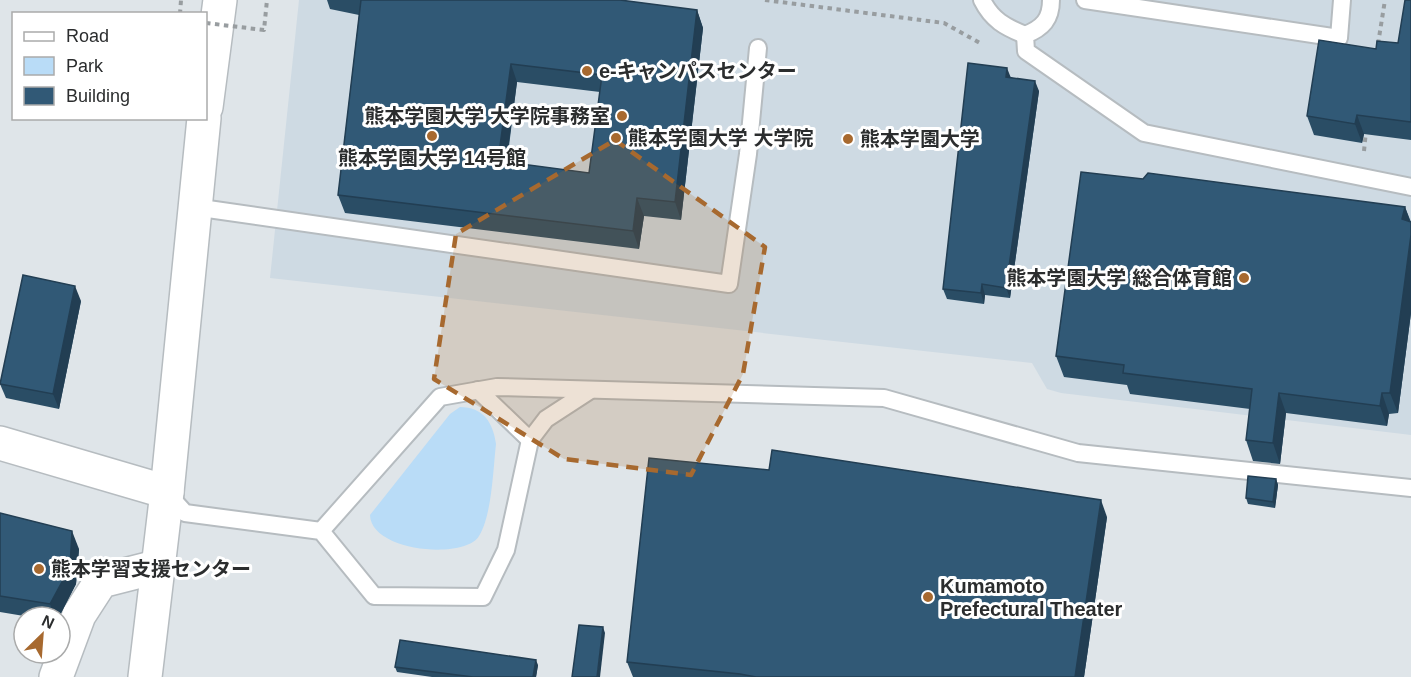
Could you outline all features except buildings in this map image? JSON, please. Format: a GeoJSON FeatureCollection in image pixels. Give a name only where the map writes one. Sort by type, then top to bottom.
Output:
{"type":"FeatureCollection","features":[{"type":"Feature","properties":{"kind":"street"},"geometry":{"type":"LineString","coordinates":[[207,99],[220,0]]}},
{"type":"Feature","properties":{"kind":"street"},"geometry":{"type":"LineString","coordinates":[[145,677],[156,567],[167,492],[204,120]]}},
{"type":"Feature","properties":{"kind":"street"},"geometry":{"type":"LineString","coordinates":[[0,443],[167,492]]}},
{"type":"Feature","properties":{"kind":"street"},"geometry":{"type":"LineString","coordinates":[[56,677],[79,615],[101,581],[156,567]]}},
{"type":"Feature","properties":{"kind":"lane"},"geometry":{"type":"LineString","coordinates":[[982,0],[990,16],[1009,29],[1025,35],[1039,29],[1051,15],[1051,0]]}},
{"type":"Feature","properties":{"kind":"lane"},"geometry":{"type":"LineString","coordinates":[[1084,0],[1339,38],[1342,0]]}},
{"type":"Feature","properties":{"kind":"lane"},"geometry":{"type":"LineString","coordinates":[[1025,35],[1026,51],[1144,133],[1411,187]]}},
{"type":"Feature","properties":{"kind":"lane"},"geometry":{"type":"LineString","coordinates":[[194,207],[729,284],[748,154],[758,48]]}},
{"type":"Feature","properties":{"kind":"lane"},"geometry":{"type":"LineString","coordinates":[[321,531],[440,397],[497,387],[884,398],[1078,453],[1411,488]]}},
{"type":"Feature","properties":{"kind":"lane"},"geometry":{"type":"LineString","coordinates":[[478,390],[531,440]]}},
{"type":"Feature","properties":{"kind":"lane"},"geometry":{"type":"LineString","coordinates":[[167,492],[184,513],[321,531],[374,596],[483,597],[506,550],[531,440],[546,419],[589,391]]}},
{"type":"Feature","properties":{"kind":"path"},"geometry":{"type":"LineString","coordinates":[[207,23],[264,30],[267,0]]}},
{"type":"Feature","properties":{"kind":"path"},"geometry":{"type":"LineString","coordinates":[[765,0],[944,23],[987,46]]}},
{"type":"Feature","properties":{"kind":"path"},"geometry":{"type":"LineString","coordinates":[[1376,56],[1385,0]]}},
{"type":"Feature","properties":{"kind":"path"},"geometry":{"type":"LineString","coordinates":[[1360,176],[1367,122]]}},
{"type":"Feature","properties":{"kind":"highlighted area"},"geometry":{"type":"Polygon","coordinates":[[[615,140],[765,247],[743,374],[691,475],[564,459],[434,379],[456,234],[615,140]]]}},
{"type":"Feature","properties":{"kind":"shaded area","name":"熊本学園大学"},"geometry":{"type":"Polygon","coordinates":[[[299,0],[1411,0],[1411,435],[1061,393],[1047,389],[1032,363],[270,278],[299,0]]]}},
{"type":"Feature","properties":{"kind":"green space"},"geometry":{"type":"Polygon","coordinates":[[[460,407],[475,410],[486,417],[496,444],[487,516],[479,536],[470,544],[439,550],[401,544],[385,537],[374,528],[370,515],[450,414],[460,407]]]}},
{"type":"Feature","properties":{"kind":"place","name":"e-キャンパスセンター"},"geometry":{"type":"Point","coordinates":[587,71]}},
{"type":"Feature","properties":{"kind":"place","name":"熊本学園大学 大学院事務室"},"geometry":{"type":"Point","coordinates":[622,116]}},
{"type":"Feature","properties":{"kind":"place","name":"熊本学園大学 14号館"},"geometry":{"type":"Point","coordinates":[432,136]}},
{"type":"Feature","properties":{"kind":"place","name":"熊本学園大学 大学院"},"geometry":{"type":"Point","coordinates":[616,138]}},
{"type":"Feature","properties":{"kind":"place","name":"熊本学園大学"},"geometry":{"type":"Point","coordinates":[848,139]}},
{"type":"Feature","properties":{"kind":"place","name":"熊本学園大学 総合体育館"},"geometry":{"type":"Point","coordinates":[1244,278]}},
{"type":"Feature","properties":{"kind":"place","name":"熊本学習支援センター"},"geometry":{"type":"Point","coordinates":[39,569]}},
{"type":"Feature","properties":{"kind":"place","name":"Kumamoto Prefectural Theater"},"geometry":{"type":"Point","coordinates":[928,597]}}]}
